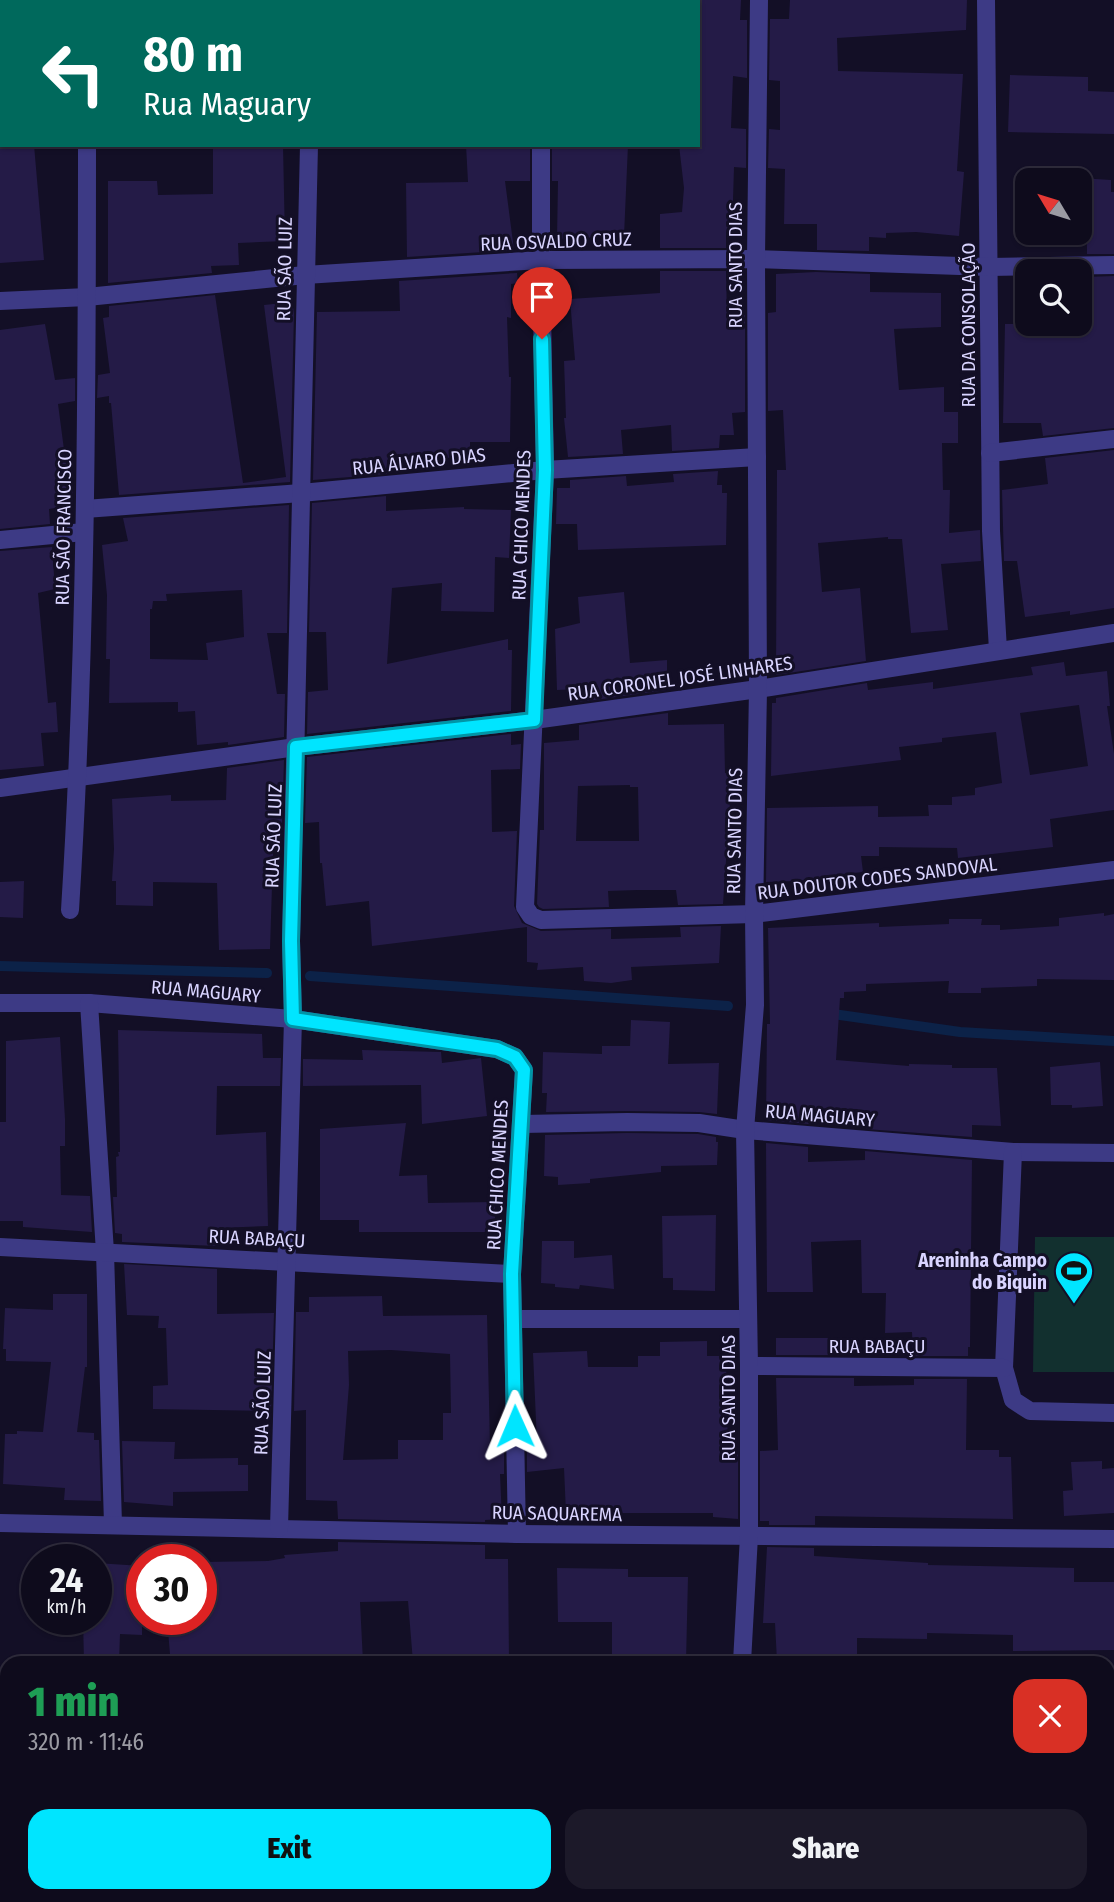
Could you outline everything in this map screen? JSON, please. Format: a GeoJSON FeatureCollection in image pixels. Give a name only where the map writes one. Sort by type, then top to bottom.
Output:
{"type":"FeatureCollection","features":[{"type":"Feature","properties":{"kind":"street","name":"RUA SANTO DIAS"},"geometry":{"type":"LineString","coordinates":[[742,1656],[749,1536],[745,1130],[755,1005],[759,0]]}},
{"type":"Feature","properties":{"kind":"street","name":"RUA DA CONSOLAÇÃO"},"geometry":{"type":"LineString","coordinates":[[986,0],[991,531],[998,650]]}},
{"type":"Feature","properties":{"kind":"street","name":"RUA SÃO FRANCISCO"},"geometry":{"type":"LineString","coordinates":[[70,910],[79,775],[85,509],[87,147]]}},
{"type":"Feature","properties":{"kind":"street","name":"RUA SÃO LUIZ"},"geometry":{"type":"LineString","coordinates":[[279,1528],[288,1260],[293,1019],[291,941],[309,147]]}},
{"type":"Feature","properties":{"kind":"street","name":"RUA CHICO MENDES"},"geometry":{"type":"LineString","coordinates":[[524,907],[545,470],[541,147]]}},
{"type":"Feature","properties":{"kind":"street","name":"RUA OSVALDO CRUZ"},"geometry":{"type":"LineString","coordinates":[[0,301],[87,297],[305,275],[541,260],[756,259],[989,268],[1114,265]]}},
{"type":"Feature","properties":{"kind":"street"},"geometry":{"type":"LineString","coordinates":[[990,453],[1114,439]]}},
{"type":"Feature","properties":{"kind":"street","name":"RUA ÁLVARO DIAS"},"geometry":{"type":"LineString","coordinates":[[85,509],[301,493],[545,470],[757,457]]}},
{"type":"Feature","properties":{"kind":"street"},"geometry":{"type":"LineString","coordinates":[[0,540],[84,532]]}},
{"type":"Feature","properties":{"kind":"street","name":"RUA CORONEL JOSÉ LINHARES"},"geometry":{"type":"LineString","coordinates":[[0,788],[79,775],[758,690],[1114,633]]}},
{"type":"Feature","properties":{"kind":"street","name":"RUA DOUTOR CODES SANDOVAL"},"geometry":{"type":"LineString","coordinates":[[524,907],[531,916],[541,920],[754,914],[1114,870]]}},
{"type":"Feature","properties":{"kind":"street","name":"RUA MAGUARY"},"geometry":{"type":"LineString","coordinates":[[0,1003],[89,1003],[293,1019],[497,1049],[515,1057],[524,1070]]}},
{"type":"Feature","properties":{"kind":"street"},"geometry":{"type":"LineString","coordinates":[[89,1003],[106,1252],[113,1524]]}},
{"type":"Feature","properties":{"kind":"street","name":"RUA CHICO MENDES"},"geometry":{"type":"LineString","coordinates":[[517,1534],[512,1274],[524,1070]]}},
{"type":"Feature","properties":{"kind":"street","name":"RUA MAGUARY"},"geometry":{"type":"LineString","coordinates":[[522,1124],[699,1123],[745,1130],[1013,1152],[1114,1153]]}},
{"type":"Feature","properties":{"kind":"street"},"geometry":{"type":"LineString","coordinates":[[1013,1152],[1004,1368],[1013,1400],[1030,1411],[1114,1413]]}},
{"type":"Feature","properties":{"kind":"street","name":"RUA BABAÇU"},"geometry":{"type":"LineString","coordinates":[[0,1247],[288,1260],[425,1271],[512,1274]]}},
{"type":"Feature","properties":{"kind":"street"},"geometry":{"type":"LineString","coordinates":[[513,1318],[748,1319]]}},
{"type":"Feature","properties":{"kind":"street","name":"RUA BABAÇU"},"geometry":{"type":"LineString","coordinates":[[749,1366],[1004,1368]]}},
{"type":"Feature","properties":{"kind":"street","name":"RUA SAQUAREMA"},"geometry":{"type":"LineString","coordinates":[[0,1523],[517,1534],[1114,1538]]}},
{"type":"Feature","properties":{"kind":"green space","name":"Areninha Campo do Biquin"},"geometry":{"type":"Polygon","coordinates":[[[1035,1237],[1114,1237],[1114,1372],[1033,1372],[1035,1237]]]}},
{"type":"Feature","properties":{"kind":"building"},"geometry":{"type":"Polygon","coordinates":[[[700,0],[741,0],[740,20],[747,20],[747,78],[733,76],[731,128],[746,129],[746,168],[734,167],[732,233],[726,233],[726,248],[660,248],[660,214],[682,212],[684,188],[679,147],[700,147],[700,0]]]}},
{"type":"Feature","properties":{"kind":"building"},"geometry":{"type":"Polygon","coordinates":[[[790,0],[967,0],[966,30],[837,38],[838,71],[963,74],[957,171],[964,172],[959,236],[916,232],[886,233],[886,238],[869,237],[869,251],[817,250],[817,224],[784,224],[785,169],[768,168],[769,129],[780,130],[780,81],[769,80],[770,19],[789,19],[790,0]]]}},
{"type":"Feature","properties":{"kind":"building"},"geometry":{"type":"Polygon","coordinates":[[[1010,75],[1088,77],[1088,91],[1114,92],[1114,134],[1008,132],[1010,75]]]}},
{"type":"Feature","properties":{"kind":"building"},"geometry":{"type":"Polygon","coordinates":[[[0,147],[34,147],[44,260],[0,263],[0,147]]]}},
{"type":"Feature","properties":{"kind":"building"},"geometry":{"type":"Polygon","coordinates":[[[213,147],[283,147],[285,241],[238,243],[239,265],[211,266],[212,273],[108,283],[108,181],[157,181],[158,195],[213,194],[213,147]]]}},
{"type":"Feature","properties":{"kind":"building"},"geometry":{"type":"Polygon","coordinates":[[[466,147],[530,147],[530,181],[505,181],[514,250],[407,257],[406,183],[468,182],[466,147]]]}},
{"type":"Feature","properties":{"kind":"building"},"geometry":{"type":"Polygon","coordinates":[[[552,147],[628,147],[624,236],[557,239],[558,181],[552,181],[552,147]]]}},
{"type":"Feature","properties":{"kind":"building"},"geometry":{"type":"Polygon","coordinates":[[[1092,179],[1111,180],[1111,192],[1114,192],[1114,254],[1087,254],[1087,245],[1092,245],[1092,179]]]}},
{"type":"Feature","properties":{"kind":"building"},"geometry":{"type":"Polygon","coordinates":[[[660,271],[726,271],[727,317],[745,315],[745,412],[732,413],[734,435],[720,435],[719,448],[672,451],[671,425],[621,430],[623,454],[568,457],[564,418],[564,361],[575,360],[570,299],[660,293],[660,271]]]}},
{"type":"Feature","properties":{"kind":"building"},"geometry":{"type":"Polygon","coordinates":[[[517,273],[518,283],[511,284],[511,318],[507,317],[511,377],[510,442],[470,442],[470,457],[387,460],[387,474],[313,480],[317,312],[400,311],[399,281],[517,273]]]}},
{"type":"Feature","properties":{"kind":"building"},"geometry":{"type":"Polygon","coordinates":[[[776,274],[870,274],[870,292],[941,293],[941,327],[894,329],[899,390],[944,387],[944,412],[958,412],[958,443],[942,443],[943,490],[950,490],[949,533],[980,530],[981,561],[941,564],[948,630],[911,633],[902,539],[888,537],[818,543],[822,592],[860,588],[866,661],[776,675],[777,470],[786,470],[783,410],[768,411],[768,313],[776,312],[776,274]]]}},
{"type":"Feature","properties":{"kind":"building"},"geometry":{"type":"Polygon","coordinates":[[[1114,276],[1114,428],[1043,436],[1041,423],[1003,423],[1005,324],[1015,324],[1015,336],[1092,336],[1092,277],[1114,276]]]}},
{"type":"Feature","properties":{"kind":"building"},"geometry":{"type":"Polygon","coordinates":[[[215,295],[243,483],[286,477],[264,305],[292,302],[294,313],[290,482],[119,495],[111,403],[109,396],[97,398],[98,375],[110,373],[103,318],[109,317],[109,306],[215,295]]]}},
{"type":"Feature","properties":{"kind":"building"},"geometry":{"type":"Polygon","coordinates":[[[45,324],[55,380],[75,378],[75,401],[58,404],[68,480],[72,480],[73,505],[49,509],[50,524],[0,529],[0,330],[45,324]]]}},
{"type":"Feature","properties":{"kind":"building"},"geometry":{"type":"Polygon","coordinates":[[[1114,450],[1114,608],[1070,615],[1070,611],[1025,617],[1017,561],[1004,561],[1002,490],[1048,484],[1045,458],[1114,450]]]}},
{"type":"Feature","properties":{"kind":"building"},"geometry":{"type":"Polygon","coordinates":[[[718,471],[717,485],[722,485],[722,493],[727,493],[726,545],[578,550],[577,524],[556,524],[557,488],[570,488],[570,480],[626,476],[627,486],[674,482],[673,474],[718,471]]]}},
{"type":"Feature","properties":{"kind":"building"},"geometry":{"type":"Polygon","coordinates":[[[386,496],[386,511],[464,507],[511,510],[509,558],[495,557],[494,612],[441,611],[442,583],[392,588],[387,664],[508,639],[508,650],[512,650],[511,711],[307,734],[308,692],[328,690],[326,632],[309,632],[312,503],[386,496]]]}},
{"type":"Feature","properties":{"kind":"building"},"geometry":{"type":"Polygon","coordinates":[[[289,505],[287,633],[267,633],[277,694],[285,694],[284,737],[228,745],[228,742],[197,745],[195,711],[178,712],[178,702],[109,703],[110,659],[106,659],[107,595],[102,545],[128,541],[123,518],[289,505]],[[242,590],[166,594],[167,601],[153,601],[150,609],[150,659],[208,660],[206,643],[244,637],[242,590]]]}},
{"type":"Feature","properties":{"kind":"building"},"geometry":{"type":"Polygon","coordinates":[[[52,547],[55,589],[38,593],[48,703],[56,702],[58,732],[41,733],[44,766],[0,770],[0,551],[52,547]]]}},
{"type":"Feature","properties":{"kind":"building"},"geometry":{"type":"Polygon","coordinates":[[[624,592],[630,663],[667,660],[667,690],[580,702],[580,689],[557,690],[555,629],[580,623],[578,597],[624,592]]]}},
{"type":"Feature","properties":{"kind":"building"},"geometry":{"type":"Polygon","coordinates":[[[1064,662],[1066,676],[1107,671],[1110,706],[1107,706],[1114,754],[1114,810],[1050,819],[1053,847],[958,858],[957,848],[879,847],[879,856],[861,856],[863,872],[824,876],[825,880],[766,882],[767,808],[878,806],[878,817],[929,816],[928,805],[952,805],[952,797],[975,795],[975,788],[1002,783],[996,732],[942,738],[942,742],[899,747],[901,760],[771,776],[772,703],[776,703],[776,698],[867,683],[868,690],[933,682],[933,689],[1033,675],[1031,667],[1064,662]],[[1079,705],[1020,713],[1030,775],[1088,766],[1079,705]]]}},
{"type":"Feature","properties":{"kind":"building"},"geometry":{"type":"Polygon","coordinates":[[[668,713],[668,725],[724,724],[725,773],[732,773],[723,904],[678,905],[676,890],[637,890],[608,891],[609,907],[539,907],[540,830],[544,830],[544,743],[579,740],[579,725],[668,713]],[[578,786],[576,841],[639,841],[638,787],[578,786]]]}},
{"type":"Feature","properties":{"kind":"building"},"geometry":{"type":"Polygon","coordinates":[[[511,734],[511,745],[521,744],[520,769],[491,770],[492,832],[517,831],[514,906],[522,923],[541,931],[611,929],[611,939],[681,937],[680,927],[721,926],[719,963],[631,967],[632,980],[611,983],[584,981],[583,967],[537,970],[538,963],[527,962],[527,927],[372,946],[369,901],[326,906],[320,863],[319,822],[305,823],[307,757],[511,734]]]}},
{"type":"Feature","properties":{"kind":"building"},"geometry":{"type":"Polygon","coordinates":[[[284,760],[282,823],[274,823],[270,949],[219,950],[217,883],[153,882],[153,906],[116,905],[116,881],[112,881],[112,799],[171,795],[171,801],[226,800],[227,768],[284,760]]]}},
{"type":"Feature","properties":{"kind":"building"},"geometry":{"type":"Polygon","coordinates":[[[24,881],[23,918],[0,917],[0,882],[24,881]]]}},
{"type":"Feature","properties":{"kind":"building"},"geometry":{"type":"Polygon","coordinates":[[[1104,913],[1104,916],[1114,914],[1114,980],[1037,979],[1037,986],[981,988],[981,993],[948,993],[949,981],[866,984],[866,991],[844,992],[844,998],[840,998],[836,1060],[909,1066],[997,1068],[1001,1126],[972,1125],[972,1137],[866,1129],[867,1114],[857,1113],[857,1109],[809,1108],[809,1124],[766,1120],[767,1024],[770,1024],[768,928],[879,923],[879,927],[949,924],[949,919],[982,919],[981,925],[1000,925],[1000,930],[1059,926],[1059,918],[1104,913]]]}},
{"type":"Feature","properties":{"kind":"building"},"geometry":{"type":"Polygon","coordinates":[[[631,1020],[670,1022],[668,1064],[719,1063],[717,1114],[546,1112],[547,1093],[542,1093],[543,1052],[602,1054],[602,1046],[630,1046],[631,1020]]]}},
{"type":"Feature","properties":{"kind":"building"},"geometry":{"type":"Polygon","coordinates":[[[118,1030],[262,1034],[263,1058],[281,1058],[280,1086],[217,1086],[216,1135],[266,1132],[268,1226],[217,1228],[217,1246],[122,1242],[122,1234],[115,1233],[113,1197],[117,1197],[116,1157],[120,1152],[118,1030]]]}},
{"type":"Feature","properties":{"kind":"building"},"geometry":{"type":"Polygon","coordinates":[[[60,1037],[65,1119],[65,1146],[60,1146],[61,1195],[90,1196],[92,1232],[23,1227],[23,1221],[0,1221],[0,1122],[6,1122],[6,1041],[60,1037]]]}},
{"type":"Feature","properties":{"kind":"building"},"geometry":{"type":"Polygon","coordinates":[[[362,1050],[441,1052],[442,1063],[481,1058],[487,1116],[422,1124],[421,1085],[303,1086],[303,1059],[363,1060],[362,1050]]]}},
{"type":"Feature","properties":{"kind":"building"},"geometry":{"type":"Polygon","coordinates":[[[1100,1062],[1103,1106],[1072,1108],[1072,1105],[1051,1105],[1050,1067],[1100,1062]]]}},
{"type":"Feature","properties":{"kind":"building"},"geometry":{"type":"Polygon","coordinates":[[[406,1123],[399,1176],[427,1175],[428,1203],[495,1202],[495,1232],[359,1232],[359,1220],[320,1220],[320,1129],[406,1123]]]}},
{"type":"Feature","properties":{"kind":"building"},"geometry":{"type":"Polygon","coordinates":[[[698,1134],[716,1137],[717,1165],[661,1166],[661,1172],[590,1179],[590,1183],[558,1185],[558,1177],[544,1176],[545,1135],[698,1134]]]}},
{"type":"Feature","properties":{"kind":"building"},"geometry":{"type":"Polygon","coordinates":[[[766,1143],[808,1147],[808,1162],[865,1160],[865,1151],[972,1160],[968,1356],[913,1356],[912,1332],[885,1333],[886,1293],[862,1293],[861,1240],[811,1242],[813,1292],[767,1292],[766,1143]]]}},
{"type":"Feature","properties":{"kind":"building"},"geometry":{"type":"Polygon","coordinates":[[[716,1215],[715,1291],[673,1290],[673,1278],[663,1278],[662,1216],[716,1215]]]}},
{"type":"Feature","properties":{"kind":"building"},"geometry":{"type":"Polygon","coordinates":[[[542,1241],[574,1241],[574,1258],[612,1255],[614,1289],[580,1285],[579,1289],[541,1283],[542,1241]]]}},
{"type":"Feature","properties":{"kind":"building"},"geometry":{"type":"Polygon","coordinates":[[[124,1264],[217,1269],[217,1314],[274,1313],[271,1411],[153,1409],[153,1386],[168,1385],[166,1328],[158,1328],[159,1316],[127,1315],[124,1264]]]}},
{"type":"Feature","properties":{"kind":"building"},"geometry":{"type":"Polygon","coordinates":[[[53,1294],[87,1294],[87,1367],[77,1432],[94,1433],[94,1440],[99,1440],[101,1501],[64,1500],[65,1488],[3,1484],[5,1434],[17,1434],[17,1431],[43,1432],[51,1362],[6,1361],[6,1349],[3,1349],[5,1308],[53,1310],[53,1294]]]}},
{"type":"Feature","properties":{"kind":"building"},"geometry":{"type":"Polygon","coordinates":[[[382,1296],[383,1316],[487,1315],[490,1445],[504,1445],[504,1474],[500,1474],[502,1519],[485,1522],[338,1519],[337,1501],[306,1500],[306,1410],[294,1411],[296,1312],[309,1312],[309,1297],[382,1296]],[[391,1350],[348,1351],[349,1385],[343,1460],[398,1459],[398,1440],[443,1440],[443,1413],[451,1413],[450,1354],[391,1350]]]}},
{"type":"Feature","properties":{"kind":"building"},"geometry":{"type":"Polygon","coordinates":[[[776,1338],[853,1338],[853,1355],[776,1355],[776,1338]]]}},
{"type":"Feature","properties":{"kind":"building"},"geometry":{"type":"Polygon","coordinates":[[[707,1341],[707,1356],[726,1356],[728,1452],[738,1451],[738,1519],[713,1517],[713,1513],[566,1513],[564,1468],[527,1472],[527,1444],[537,1443],[533,1353],[587,1351],[588,1367],[638,1367],[638,1356],[660,1356],[660,1342],[707,1341]]]}},
{"type":"Feature","properties":{"kind":"building"},"geometry":{"type":"Polygon","coordinates":[[[776,1378],[854,1378],[854,1386],[914,1385],[914,1379],[967,1379],[966,1450],[999,1450],[999,1457],[1011,1457],[1013,1519],[815,1516],[815,1525],[769,1525],[769,1521],[760,1521],[760,1451],[778,1450],[776,1378]]]}},
{"type":"Feature","properties":{"kind":"building"},"geometry":{"type":"Polygon","coordinates":[[[122,1441],[175,1442],[174,1459],[238,1458],[238,1465],[248,1465],[248,1491],[173,1492],[173,1506],[124,1502],[122,1441]]]}},
{"type":"Feature","properties":{"kind":"building"},"geometry":{"type":"Polygon","coordinates":[[[1102,1461],[1102,1469],[1114,1468],[1114,1513],[1064,1516],[1063,1491],[1073,1490],[1071,1462],[1102,1461]]]}},
{"type":"Feature","properties":{"kind":"building"},"geometry":{"type":"Polygon","coordinates":[[[338,1542],[485,1545],[485,1559],[508,1559],[509,1656],[413,1656],[408,1601],[360,1602],[363,1656],[170,1654],[168,1635],[217,1635],[217,1562],[268,1561],[285,1558],[284,1555],[338,1551],[338,1542]]]}},
{"type":"Feature","properties":{"kind":"building"},"geometry":{"type":"Polygon","coordinates":[[[767,1547],[814,1548],[814,1556],[928,1565],[1074,1568],[1074,1582],[1114,1582],[1114,1650],[1013,1651],[1013,1635],[927,1633],[927,1639],[857,1638],[857,1656],[777,1656],[775,1623],[763,1623],[767,1547]]]}},
{"type":"Feature","properties":{"kind":"building"},"geometry":{"type":"Polygon","coordinates":[[[112,1564],[126,1565],[126,1634],[120,1634],[119,1656],[84,1656],[83,1635],[112,1635],[112,1564]]]}},
{"type":"Feature","properties":{"kind":"building"},"geometry":{"type":"Polygon","coordinates":[[[557,1568],[628,1569],[628,1577],[688,1577],[686,1656],[612,1656],[612,1622],[558,1622],[557,1568]]]}},
{"type":"Feature","properties":{"kind":"waterway"},"geometry":{"type":"LineString","coordinates":[[0,966],[267,973]]}},
{"type":"Feature","properties":{"kind":"waterway"},"geometry":{"type":"LineString","coordinates":[[310,976],[728,1006]]}},
{"type":"Feature","properties":{"kind":"waterway"},"geometry":{"type":"LineString","coordinates":[[826,1013],[960,1032],[1114,1041]]}},
{"type":"Feature","properties":{"kind":"place","name":"Areninha Campo do Biquin"},"geometry":{"type":"Point","coordinates":[1074,1305]}},
{"type":"Feature","properties":{"kind":"route"},"geometry":{"type":"LineString","coordinates":[[515,1426],[512,1274],[524,1070],[515,1057],[497,1049],[293,1019],[291,941],[296,747],[534,720],[545,470],[542,339]]}}]}
